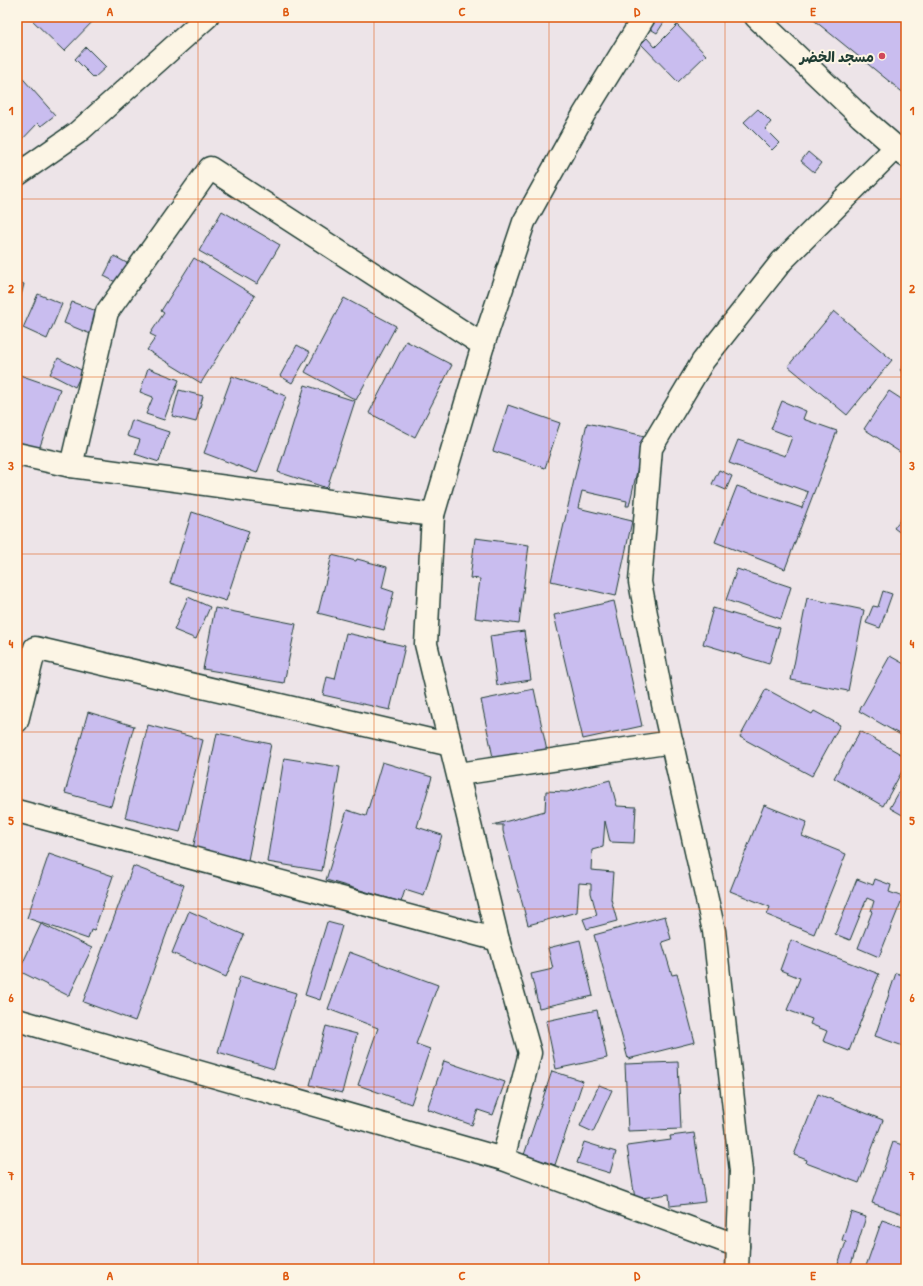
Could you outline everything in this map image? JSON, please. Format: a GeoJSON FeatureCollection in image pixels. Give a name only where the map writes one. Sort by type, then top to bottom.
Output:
{"type":"FeatureCollection","features":[{"type":"Feature","properties":{"kind":"street"},"geometry":{"type":"LineString","coordinates":[[17,175],[77,133],[207,17]]}},
{"type":"Feature","properties":{"kind":"street"},"geometry":{"type":"LineString","coordinates":[[503,1159],[530,1053],[498,940],[459,774],[426,644],[433,514],[483,345],[524,222],[584,114],[644,17]]}},
{"type":"Feature","properties":{"kind":"street"},"geometry":{"type":"LineString","coordinates":[[737,1269],[741,1171],[714,931],[672,742],[640,582],[651,448],[703,361],[782,260],[901,152],[756,17]]}},
{"type":"Feature","properties":{"kind":"street"},"geometry":{"type":"LineString","coordinates":[[71,466],[107,312],[210,168],[483,345]]}},
{"type":"Feature","properties":{"kind":"street"},"geometry":{"type":"LineString","coordinates":[[17,454],[71,466],[433,514]]}},
{"type":"Feature","properties":{"kind":"street"},"geometry":{"type":"LineString","coordinates":[[17,721],[26,646],[451,745]]}},
{"type":"Feature","properties":{"kind":"street"},"geometry":{"type":"LineString","coordinates":[[459,774],[672,742]]}},
{"type":"Feature","properties":{"kind":"street"},"geometry":{"type":"LineString","coordinates":[[17,811],[498,940]]}},
{"type":"Feature","properties":{"kind":"street"},"geometry":{"type":"LineString","coordinates":[[17,1020],[503,1159],[738,1246]]}},
{"type":"Feature","properties":{"kind":"building"},"geometry":{"type":"Polygon","coordinates":[[[29,17],[97,17],[64,51],[29,17]]]}},
{"type":"Feature","properties":{"kind":"building"},"geometry":{"type":"Polygon","coordinates":[[[653,17],[666,19],[657,33],[647,27],[653,17]]]}},
{"type":"Feature","properties":{"kind":"building","name":"مسجد الخضر"},"geometry":{"type":"Polygon","coordinates":[[[810,17],[906,17],[906,95],[810,17]]]}},
{"type":"Feature","properties":{"kind":"building"},"geometry":{"type":"Polygon","coordinates":[[[677,25],[706,55],[678,82],[641,44],[647,38],[655,47],[677,25]]]}},
{"type":"Feature","properties":{"kind":"building"},"geometry":{"type":"Polygon","coordinates":[[[86,47],[106,67],[94,78],[75,59],[86,47]]]}},
{"type":"Feature","properties":{"kind":"building"},"geometry":{"type":"Polygon","coordinates":[[[17,72],[55,115],[41,126],[38,123],[17,145],[17,72]]]}},
{"type":"Feature","properties":{"kind":"building"},"geometry":{"type":"Polygon","coordinates":[[[758,109],[771,122],[765,129],[779,143],[772,150],[744,122],[758,109]]]}},
{"type":"Feature","properties":{"kind":"building"},"geometry":{"type":"Polygon","coordinates":[[[808,152],[821,163],[814,172],[801,161],[808,152]]]}},
{"type":"Feature","properties":{"kind":"building"},"geometry":{"type":"Polygon","coordinates":[[[222,211],[280,245],[257,284],[199,251],[222,211]]]}},
{"type":"Feature","properties":{"kind":"building"},"geometry":{"type":"Polygon","coordinates":[[[114,256],[134,267],[123,286],[104,276],[114,256]]]}},
{"type":"Feature","properties":{"kind":"building"},"geometry":{"type":"Polygon","coordinates":[[[194,258],[255,296],[201,383],[147,350],[156,337],[150,334],[164,313],[161,311],[194,258]]]}},
{"type":"Feature","properties":{"kind":"building"},"geometry":{"type":"Polygon","coordinates":[[[17,282],[24,284],[17,311],[17,282]]]}},
{"type":"Feature","properties":{"kind":"building"},"geometry":{"type":"Polygon","coordinates":[[[38,294],[62,304],[47,339],[23,328],[38,294]]]}},
{"type":"Feature","properties":{"kind":"building"},"geometry":{"type":"Polygon","coordinates":[[[344,298],[396,326],[356,400],[305,372],[344,298]]]}},
{"type":"Feature","properties":{"kind":"building"},"geometry":{"type":"Polygon","coordinates":[[[72,302],[102,313],[93,335],[64,323],[72,302]]]}},
{"type":"Feature","properties":{"kind":"building"},"geometry":{"type":"Polygon","coordinates":[[[834,311],[892,360],[847,415],[788,366],[834,311]]]}},
{"type":"Feature","properties":{"kind":"building"},"geometry":{"type":"Polygon","coordinates":[[[406,341],[452,365],[415,437],[369,413],[406,341]]]}},
{"type":"Feature","properties":{"kind":"building"},"geometry":{"type":"Polygon","coordinates":[[[297,345],[310,352],[292,383],[280,376],[297,345]]]}},
{"type":"Feature","properties":{"kind":"building"},"geometry":{"type":"Polygon","coordinates":[[[58,358],[83,371],[75,387],[50,374],[58,358]]]}},
{"type":"Feature","properties":{"kind":"building"},"geometry":{"type":"Polygon","coordinates":[[[906,363],[906,376],[900,370],[906,363]]]}},
{"type":"Feature","properties":{"kind":"building"},"geometry":{"type":"Polygon","coordinates":[[[148,368],[179,380],[164,420],[146,414],[153,397],[140,392],[148,368]]]}},
{"type":"Feature","properties":{"kind":"building"},"geometry":{"type":"Polygon","coordinates":[[[17,374],[60,389],[37,455],[17,448],[17,374]]]}},
{"type":"Feature","properties":{"kind":"building"},"geometry":{"type":"Polygon","coordinates":[[[232,376],[286,396],[257,473],[204,453],[232,376]]]}},
{"type":"Feature","properties":{"kind":"building"},"geometry":{"type":"Polygon","coordinates":[[[305,385],[355,401],[327,488],[278,472],[305,385]]]}},
{"type":"Feature","properties":{"kind":"building"},"geometry":{"type":"Polygon","coordinates":[[[179,390],[203,396],[196,422],[172,416],[179,390]]]}},
{"type":"Feature","properties":{"kind":"building"},"geometry":{"type":"Polygon","coordinates":[[[889,391],[906,402],[906,456],[864,429],[889,391]]]}},
{"type":"Feature","properties":{"kind":"building"},"geometry":{"type":"Polygon","coordinates":[[[782,401],[806,411],[803,419],[837,431],[785,569],[715,542],[737,486],[802,508],[808,492],[729,463],[738,440],[785,456],[792,437],[771,429],[782,401]]]}},
{"type":"Feature","properties":{"kind":"building"},"geometry":{"type":"Polygon","coordinates":[[[508,405],[560,423],[545,468],[493,451],[508,405]]]}},
{"type":"Feature","properties":{"kind":"building"},"geometry":{"type":"Polygon","coordinates":[[[132,420],[169,432],[159,462],[135,454],[140,440],[127,436],[132,420]]]}},
{"type":"Feature","properties":{"kind":"building"},"geometry":{"type":"Polygon","coordinates":[[[587,423],[645,436],[629,506],[626,506],[627,501],[582,491],[578,508],[632,521],[616,596],[551,581],[587,423]]]}},
{"type":"Feature","properties":{"kind":"building"},"geometry":{"type":"Polygon","coordinates":[[[719,470],[732,476],[726,490],[712,484],[719,470]]]}},
{"type":"Feature","properties":{"kind":"building"},"geometry":{"type":"Polygon","coordinates":[[[192,512],[249,531],[226,601],[170,583],[192,512]]]}},
{"type":"Feature","properties":{"kind":"building"},"geometry":{"type":"Polygon","coordinates":[[[906,512],[906,537],[894,528],[906,512]]]}},
{"type":"Feature","properties":{"kind":"building"},"geometry":{"type":"Polygon","coordinates":[[[475,538],[529,545],[519,624],[475,618],[480,579],[470,578],[475,538]]]}},
{"type":"Feature","properties":{"kind":"building"},"geometry":{"type":"Polygon","coordinates":[[[332,555],[356,561],[357,559],[387,567],[382,588],[394,592],[384,630],[318,613],[332,555]]]}},
{"type":"Feature","properties":{"kind":"building"},"geometry":{"type":"Polygon","coordinates":[[[737,569],[791,587],[781,619],[726,600],[737,569]]]}},
{"type":"Feature","properties":{"kind":"building"},"geometry":{"type":"Polygon","coordinates":[[[883,591],[892,594],[880,628],[866,623],[873,606],[878,607],[883,591]]]}},
{"type":"Feature","properties":{"kind":"building"},"geometry":{"type":"Polygon","coordinates":[[[188,597],[210,607],[196,639],[174,630],[188,597]]]}},
{"type":"Feature","properties":{"kind":"building"},"geometry":{"type":"Polygon","coordinates":[[[807,598],[864,610],[848,691],[791,680],[807,598]]]}},
{"type":"Feature","properties":{"kind":"building"},"geometry":{"type":"Polygon","coordinates":[[[614,601],[642,726],[583,739],[554,615],[614,601]]]}},
{"type":"Feature","properties":{"kind":"building"},"geometry":{"type":"Polygon","coordinates":[[[215,608],[296,624],[284,683],[203,669],[215,608]]]}},
{"type":"Feature","properties":{"kind":"building"},"geometry":{"type":"Polygon","coordinates":[[[713,608],[780,628],[769,664],[703,644],[713,608]]]}},
{"type":"Feature","properties":{"kind":"building"},"geometry":{"type":"Polygon","coordinates":[[[524,631],[531,680],[497,685],[490,636],[524,631]]]}},
{"type":"Feature","properties":{"kind":"building"},"geometry":{"type":"Polygon","coordinates":[[[346,633],[405,646],[390,710],[323,695],[327,677],[335,679],[346,633]]]}},
{"type":"Feature","properties":{"kind":"building"},"geometry":{"type":"Polygon","coordinates":[[[890,656],[906,665],[906,738],[859,711],[890,656]]]}},
{"type":"Feature","properties":{"kind":"building"},"geometry":{"type":"Polygon","coordinates":[[[534,689],[548,756],[495,767],[481,700],[534,689]]]}},
{"type":"Feature","properties":{"kind":"building"},"geometry":{"type":"Polygon","coordinates":[[[766,689],[812,714],[814,711],[840,725],[812,776],[740,737],[766,689]]]}},
{"type":"Feature","properties":{"kind":"building"},"geometry":{"type":"Polygon","coordinates":[[[88,712],[134,726],[111,806],[65,793],[88,712]]]}},
{"type":"Feature","properties":{"kind":"building"},"geometry":{"type":"Polygon","coordinates":[[[148,725],[203,740],[180,832],[125,818],[148,725]]]}},
{"type":"Feature","properties":{"kind":"building"},"geometry":{"type":"Polygon","coordinates":[[[860,731],[906,757],[906,764],[883,806],[834,778],[860,731]]]}},
{"type":"Feature","properties":{"kind":"building"},"geometry":{"type":"Polygon","coordinates":[[[217,733],[271,744],[248,860],[193,849],[217,733]]]}},
{"type":"Feature","properties":{"kind":"building"},"geometry":{"type":"Polygon","coordinates":[[[284,758],[340,767],[322,871],[267,862],[284,758]]]}},
{"type":"Feature","properties":{"kind":"building"},"geometry":{"type":"Polygon","coordinates":[[[382,762],[432,777],[417,827],[442,835],[424,896],[405,890],[401,902],[326,880],[347,810],[366,816],[382,762]]]}},
{"type":"Feature","properties":{"kind":"building"},"geometry":{"type":"Polygon","coordinates":[[[610,780],[617,806],[636,807],[634,843],[610,842],[605,821],[603,847],[592,850],[591,870],[613,872],[611,899],[617,921],[587,929],[583,919],[597,915],[591,893],[591,884],[579,883],[577,912],[528,925],[503,831],[503,825],[493,825],[545,811],[546,791],[567,792],[610,780]]]}},
{"type":"Feature","properties":{"kind":"building"},"geometry":{"type":"Polygon","coordinates":[[[906,780],[906,817],[890,808],[906,780]]]}},
{"type":"Feature","properties":{"kind":"building"},"geometry":{"type":"Polygon","coordinates":[[[764,805],[807,822],[802,836],[846,854],[814,934],[767,915],[770,907],[730,891],[764,805]]]}},
{"type":"Feature","properties":{"kind":"building"},"geometry":{"type":"Polygon","coordinates":[[[49,854],[113,876],[94,931],[91,930],[88,939],[27,918],[49,854]]]}},
{"type":"Feature","properties":{"kind":"building"},"geometry":{"type":"Polygon","coordinates":[[[133,866],[184,885],[135,1021],[83,1002],[133,866]]]}},
{"type":"Feature","properties":{"kind":"building"},"geometry":{"type":"Polygon","coordinates":[[[857,879],[873,885],[875,879],[891,885],[889,892],[903,897],[879,957],[858,948],[872,912],[874,901],[867,898],[850,940],[835,934],[857,879]]]}},
{"type":"Feature","properties":{"kind":"building"},"geometry":{"type":"Polygon","coordinates":[[[189,911],[244,935],[226,977],[172,953],[189,911]]]}},
{"type":"Feature","properties":{"kind":"building"},"geometry":{"type":"Polygon","coordinates":[[[665,916],[671,939],[662,942],[672,975],[677,974],[695,1042],[628,1059],[594,935],[665,916]]]}},
{"type":"Feature","properties":{"kind":"building"},"geometry":{"type":"Polygon","coordinates":[[[327,922],[342,926],[320,1000],[305,995],[327,922]]]}},
{"type":"Feature","properties":{"kind":"building"},"geometry":{"type":"Polygon","coordinates":[[[41,924],[92,948],[69,996],[19,971],[41,924]]]}},
{"type":"Feature","properties":{"kind":"building"},"geometry":{"type":"Polygon","coordinates":[[[906,936],[906,950],[901,948],[906,936]]]}},
{"type":"Feature","properties":{"kind":"building"},"geometry":{"type":"Polygon","coordinates":[[[580,940],[593,996],[539,1008],[531,974],[553,969],[548,948],[580,940]]]}},
{"type":"Feature","properties":{"kind":"building"},"geometry":{"type":"Polygon","coordinates":[[[791,940],[879,974],[849,1051],[823,1041],[827,1031],[810,1024],[812,1019],[787,1010],[800,978],[780,970],[791,940]]]}},
{"type":"Feature","properties":{"kind":"building"},"geometry":{"type":"Polygon","coordinates":[[[349,952],[438,985],[416,1044],[430,1049],[411,1104],[358,1085],[378,1028],[328,1009],[349,952]]]}},
{"type":"Feature","properties":{"kind":"building"},"geometry":{"type":"Polygon","coordinates":[[[896,973],[906,976],[906,1047],[875,1036],[896,973]]]}},
{"type":"Feature","properties":{"kind":"building"},"geometry":{"type":"Polygon","coordinates":[[[240,976],[296,993],[274,1069],[218,1052],[240,976]]]}},
{"type":"Feature","properties":{"kind":"building"},"geometry":{"type":"Polygon","coordinates":[[[597,1010],[607,1058],[556,1069],[546,1021],[597,1010]]]}},
{"type":"Feature","properties":{"kind":"building"},"geometry":{"type":"Polygon","coordinates":[[[326,1026],[357,1034],[342,1093],[310,1085],[326,1026]]]}},
{"type":"Feature","properties":{"kind":"building"},"geometry":{"type":"Polygon","coordinates":[[[444,1061],[505,1082],[493,1115],[478,1110],[472,1125],[427,1109],[444,1061]]]}},
{"type":"Feature","properties":{"kind":"building"},"geometry":{"type":"Polygon","coordinates":[[[678,1062],[681,1129],[628,1131],[625,1064],[678,1062]]]}},
{"type":"Feature","properties":{"kind":"building"},"geometry":{"type":"Polygon","coordinates":[[[552,1071],[583,1081],[555,1165],[524,1155],[552,1071]]]}},
{"type":"Feature","properties":{"kind":"building"},"geometry":{"type":"Polygon","coordinates":[[[599,1085],[612,1090],[593,1132],[580,1126],[599,1085]]]}},
{"type":"Feature","properties":{"kind":"building"},"geometry":{"type":"Polygon","coordinates":[[[818,1094],[883,1120],[859,1183],[806,1163],[807,1160],[794,1155],[818,1094]]]}},
{"type":"Feature","properties":{"kind":"building"},"geometry":{"type":"Polygon","coordinates":[[[694,1133],[705,1202],[670,1206],[669,1194],[635,1199],[627,1146],[671,1140],[670,1136],[694,1133]]]}},
{"type":"Feature","properties":{"kind":"building"},"geometry":{"type":"Polygon","coordinates":[[[584,1142],[616,1152],[610,1173],[577,1163],[584,1142]]]}},
{"type":"Feature","properties":{"kind":"building"},"geometry":{"type":"Polygon","coordinates":[[[893,1142],[906,1146],[906,1215],[872,1203],[893,1142]]]}},
{"type":"Feature","properties":{"kind":"building"},"geometry":{"type":"Polygon","coordinates":[[[851,1212],[866,1217],[850,1268],[838,1264],[846,1242],[842,1240],[851,1212]]]}},
{"type":"Feature","properties":{"kind":"building"},"geometry":{"type":"Polygon","coordinates":[[[882,1220],[906,1228],[906,1269],[865,1269],[882,1220]]]}},
{"type":"Feature","properties":{"kind":"place","name":"مسجد الخضر"},"geometry":{"type":"Point","coordinates":[882,56]}}]}
